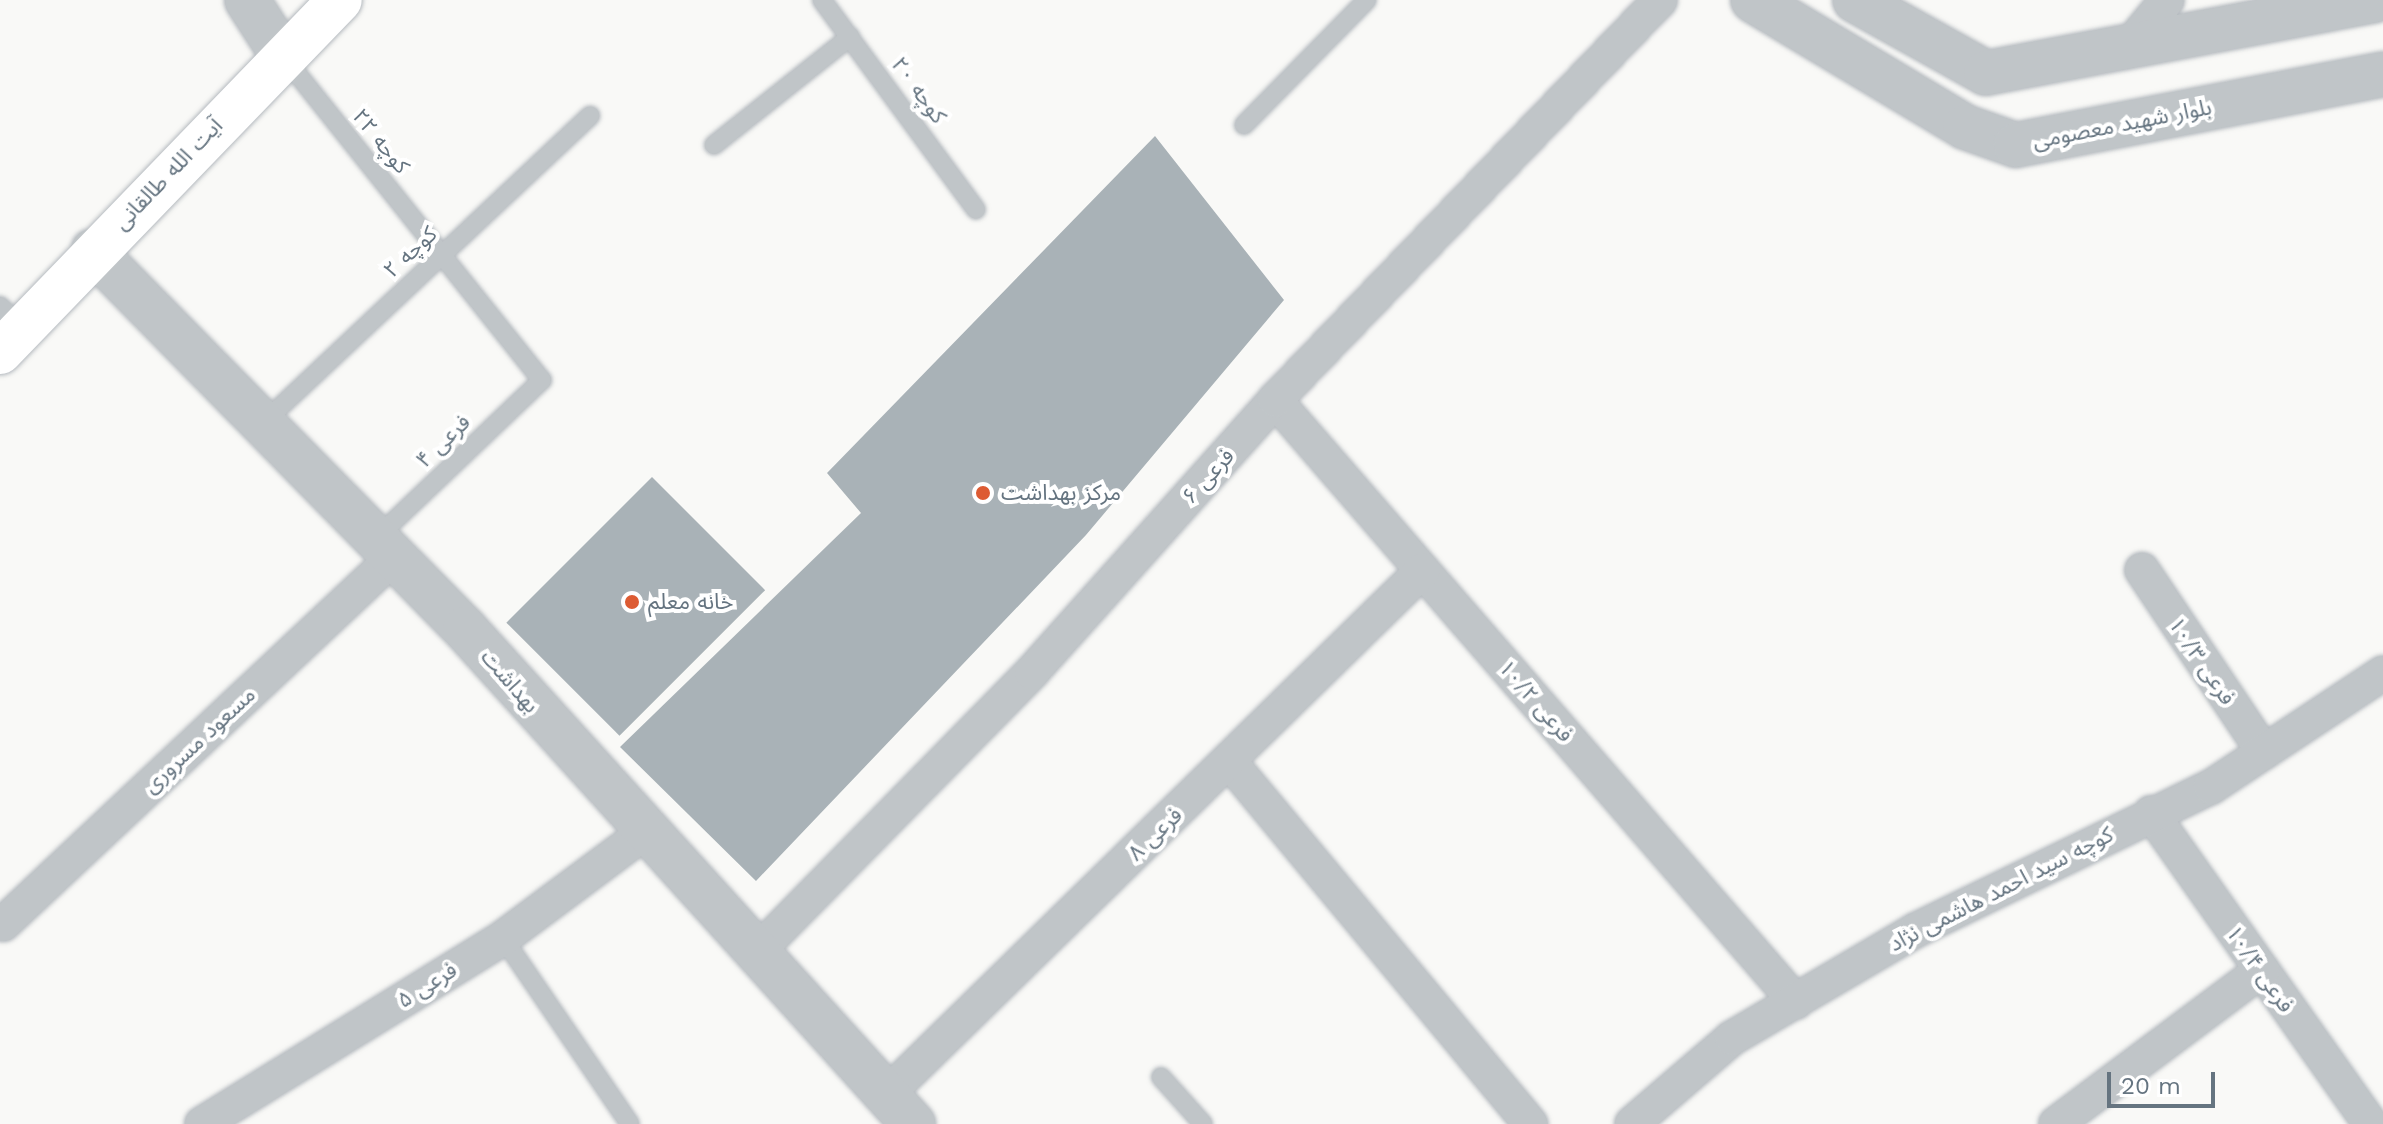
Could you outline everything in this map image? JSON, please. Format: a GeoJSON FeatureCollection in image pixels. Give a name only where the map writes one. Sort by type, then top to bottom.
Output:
{"type":"FeatureCollection","features":[{"type":"Feature","properties":{"kind":"main road","name":"آیت الله طالقانی"},"geometry":{"type":"LineString","coordinates":[[7,329],[93,251],[340,0]]}},
{"type":"Feature","properties":{"kind":"street"},"geometry":{"type":"LineString","coordinates":[[247,0],[283,56]]}},
{"type":"Feature","properties":{"kind":"street","name":"فرعی ۶"},"geometry":{"type":"LineString","coordinates":[[757,952],[1032,672],[1275,400],[1660,0]]}},
{"type":"Feature","properties":{"kind":"street","name":"بلوار شهید معصومی"},"geometry":{"type":"LineString","coordinates":[[1753,0],[1965,127],[2016,145],[2383,74]]}},
{"type":"Feature","properties":{"kind":"street"},"geometry":{"type":"LineString","coordinates":[[1855,0],[1986,73],[2124,52],[2375,0]]}},
{"type":"Feature","properties":{"kind":"street"},"geometry":{"type":"LineString","coordinates":[[2124,52],[2167,0]]}},
{"type":"Feature","properties":{"kind":"street"},"geometry":{"type":"LineString","coordinates":[[1965,127],[1986,73]]}},
{"type":"Feature","properties":{"kind":"street","name":"بهداشت"},"geometry":{"type":"LineString","coordinates":[[93,251],[385,547],[900,1110]]}},
{"type":"Feature","properties":{"kind":"street","name":"فرعی ۱۰/۲"},"geometry":{"type":"LineString","coordinates":[[1275,400],[1796,1002]]}},
{"type":"Feature","properties":{"kind":"street","name":"مسعود مسروری"},"geometry":{"type":"LineString","coordinates":[[3,924],[385,547]]}},
{"type":"Feature","properties":{"kind":"street","name":"فرعی ۱۰/۳"},"geometry":{"type":"LineString","coordinates":[[2142,570],[2264,752]]}},
{"type":"Feature","properties":{"kind":"street","name":"فرعی ۸"},"geometry":{"type":"LineString","coordinates":[[900,1110],[1229,761],[1422,571]]}},
{"type":"Feature","properties":{"kind":"street","name":"کوچه سید احمد هاشمی نژاد"},"geometry":{"type":"LineString","coordinates":[[1637,1122],[1732,1038],[1929,923],[2151,813],[2264,752],[2383,673]]}},
{"type":"Feature","properties":{"kind":"street"},"geometry":{"type":"LineString","coordinates":[[1229,761],[1530,1124]]}},
{"type":"Feature","properties":{"kind":"street","name":"فرعی ۱۰/۴"},"geometry":{"type":"LineString","coordinates":[[2151,813],[2370,1124]]}},
{"type":"Feature","properties":{"kind":"street","name":"فرعی ۵"},"geometry":{"type":"LineString","coordinates":[[202,1124],[503,938],[644,833]]}},
{"type":"Feature","properties":{"kind":"street"},"geometry":{"type":"LineString","coordinates":[[2056,1124],[2262,970]]}},
{"type":"Feature","properties":{"kind":"lane","name":"کوچه ۲۰"},"geometry":{"type":"LineString","coordinates":[[822,0],[976,210]]}},
{"type":"Feature","properties":{"kind":"lane"},"geometry":{"type":"LineString","coordinates":[[1244,125],[1367,0]]}},
{"type":"Feature","properties":{"kind":"lane"},"geometry":{"type":"LineString","coordinates":[[714,145],[850,37]]}},
{"type":"Feature","properties":{"kind":"lane","name":"کوچه ۲۲"},"geometry":{"type":"LineString","coordinates":[[283,56],[542,380]]}},
{"type":"Feature","properties":{"kind":"lane","name":"کوچه ۲"},"geometry":{"type":"LineString","coordinates":[[263,423],[590,116]]}},
{"type":"Feature","properties":{"kind":"lane","name":"فرعی ۴"},"geometry":{"type":"LineString","coordinates":[[385,547],[542,380]]}},
{"type":"Feature","properties":{"kind":"lane"},"geometry":{"type":"LineString","coordinates":[[503,938],[630,1124]]}},
{"type":"Feature","properties":{"kind":"lane"},"geometry":{"type":"LineString","coordinates":[[1161,1077],[1203,1124]]}},
{"type":"Feature","properties":{"kind":"building","name":"مرکز بهداشت"},"geometry":{"type":"Polygon","coordinates":[[[1155,136],[1284,300],[1086,535],[756,881],[620,747],[861,513],[827,473],[1155,136]]]}},
{"type":"Feature","properties":{"kind":"building","name":"خانه معلم"},"geometry":{"type":"Polygon","coordinates":[[[652,477],[765,590],[619,736],[506,623],[652,477]]]}},
{"type":"Feature","properties":{"kind":"place","name":"مرکز بهداشت"},"geometry":{"type":"Point","coordinates":[983,493]}},
{"type":"Feature","properties":{"kind":"place","name":"خانه معلم"},"geometry":{"type":"Point","coordinates":[632,602]}}]}
